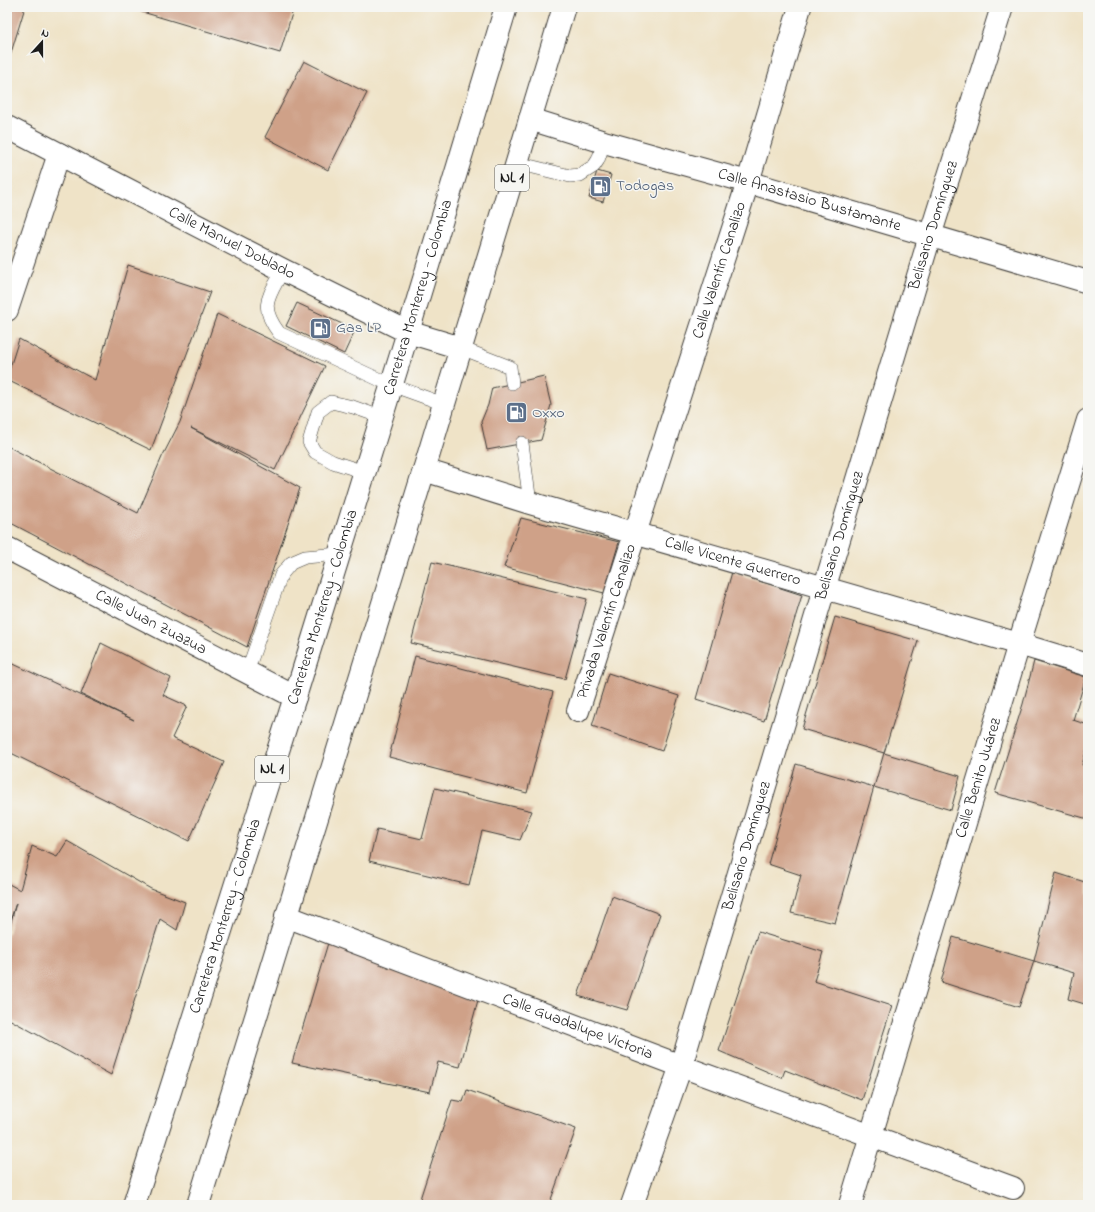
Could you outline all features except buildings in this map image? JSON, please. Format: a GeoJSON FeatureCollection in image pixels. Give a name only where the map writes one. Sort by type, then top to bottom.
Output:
{"type":"FeatureCollection","features":[{"type":"Feature","properties":{"kind":"street","name":"Carretera Monterrey - Colombia"},"geometry":{"type":"LineString","coordinates":[[134,1205],[295,697],[408,332],[506,7]]}},
{"type":"Feature","properties":{"kind":"street","name":"NL 1"},"geometry":{"type":"LineString","coordinates":[[198,1205],[424,470],[564,7]]}},
{"type":"Feature","properties":{"kind":"street","name":"Calle Valentín Canalizo"},"geometry":{"type":"LineString","coordinates":[[634,532],[748,182],[800,7]]}},
{"type":"Feature","properties":{"kind":"street","name":"Belisario Domínguez"},"geometry":{"type":"LineString","coordinates":[[632,1205],[681,1066],[930,236],[1002,7]]}},
{"type":"Feature","properties":{"kind":"street","name":"Calle Anastasio Bustamante"},"geometry":{"type":"LineString","coordinates":[[530,119],[604,142],[748,182],[1088,282]]}},
{"type":"Feature","properties":{"kind":"street","name":"Calle Manuel Doblado"},"geometry":{"type":"LineString","coordinates":[[7,127],[283,270],[408,332],[461,348]]}},
{"type":"Feature","properties":{"kind":"street"},"geometry":{"type":"LineString","coordinates":[[7,310],[59,154]]}},
{"type":"Feature","properties":{"kind":"street","name":"Calle Benito Juárez"},"geometry":{"type":"LineString","coordinates":[[850,1205],[1088,420]]}},
{"type":"Feature","properties":{"kind":"street","name":"Calle Vicente Guerrero"},"geometry":{"type":"LineString","coordinates":[[424,470],[530,503],[1088,665]]}},
{"type":"Feature","properties":{"kind":"street","name":"Privada Valentín Canalizo"},"geometry":{"type":"LineString","coordinates":[[578,711],[634,532]]}},
{"type":"Feature","properties":{"kind":"street","name":"Calle Juan Zuazua"},"geometry":{"type":"LineString","coordinates":[[7,548],[295,697]]}},
{"type":"Feature","properties":{"kind":"street","name":"Calle Guadalupe Victoria"},"geometry":{"type":"LineString","coordinates":[[286,916],[681,1066],[1013,1188]]}},
{"type":"Feature","properties":{"kind":"lane"},"geometry":{"type":"LineString","coordinates":[[517,163],[570,176],[580,175],[594,166],[598,160],[604,142]]}},
{"type":"Feature","properties":{"kind":"lane"},"geometry":{"type":"LineString","coordinates":[[283,270],[267,300],[267,310],[271,322],[279,333],[391,384],[444,404]]}},
{"type":"Feature","properties":{"kind":"lane"},"geometry":{"type":"LineString","coordinates":[[461,348],[510,367],[512,383]]}},
{"type":"Feature","properties":{"kind":"lane"},"geometry":{"type":"LineString","coordinates":[[364,472],[333,462],[315,452],[309,442],[318,412],[331,402],[353,406],[381,417]]}},
{"type":"Feature","properties":{"kind":"lane"},"geometry":{"type":"LineString","coordinates":[[522,443],[530,503]]}},
{"type":"Feature","properties":{"kind":"lane"},"geometry":{"type":"LineString","coordinates":[[247,672],[281,575],[291,563],[305,557],[339,554]]}},
{"type":"Feature","properties":{"kind":"place","name":"Todogas"},"geometry":{"type":"Point","coordinates":[600,186]}},
{"type":"Feature","properties":{"kind":"place","name":"Gas LP"},"geometry":{"type":"Point","coordinates":[320,328]}},
{"type":"Feature","properties":{"kind":"place","name":"Oxxo"},"geometry":{"type":"Point","coordinates":[516,413]}}]}
